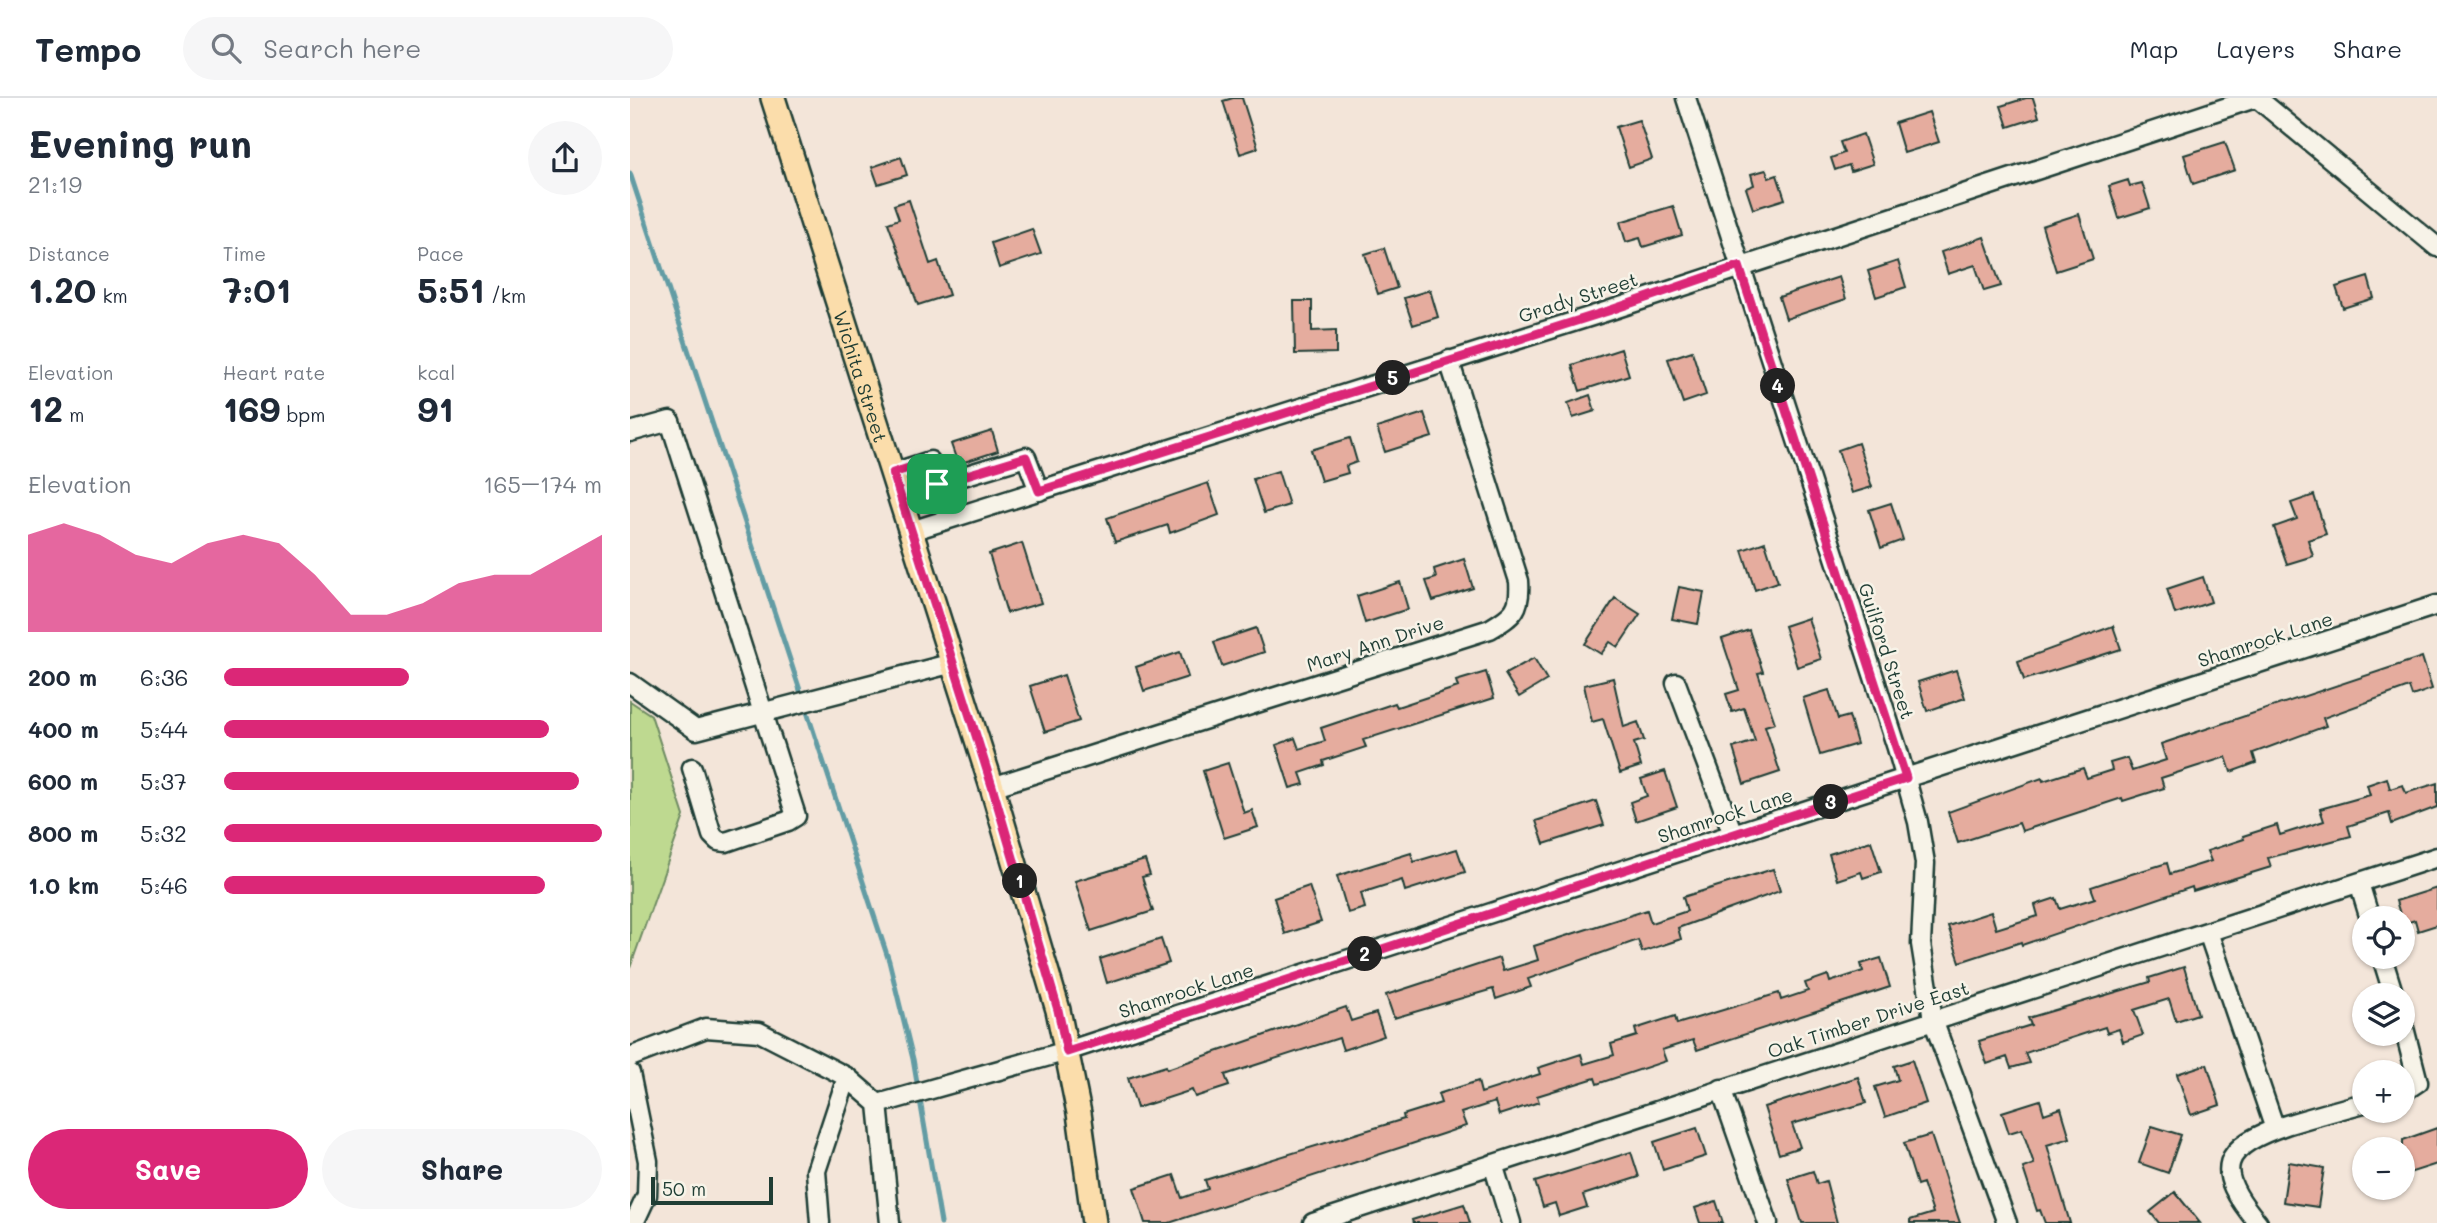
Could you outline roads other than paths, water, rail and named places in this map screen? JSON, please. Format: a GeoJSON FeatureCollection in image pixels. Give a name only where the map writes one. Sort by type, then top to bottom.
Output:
{"type":"FeatureCollection","features":[{"type":"Feature","properties":{"kind":"main road","name":"Wichita Street"},"geometry":{"type":"LineString","coordinates":[[773,98],[992,786],[1058,1010],[1079,1113],[1094,1223]]}},
{"type":"Feature","properties":{"kind":"street","name":"Guilford Street"},"geometry":{"type":"LineString","coordinates":[[1686,98],[1906,778],[1925,863],[1921,944],[1933,1020],[2007,1223]]}},
{"type":"Feature","properties":{"kind":"street"},"geometry":{"type":"LineString","coordinates":[[2256,98],[2437,247]]}},
{"type":"Feature","properties":{"kind":"street","name":"Grady Street"},"geometry":{"type":"LineString","coordinates":[[911,531],[2256,98]]}},
{"type":"Feature","properties":{"kind":"street","name":"Mary Ann Drive"},"geometry":{"type":"LineString","coordinates":[[992,786],[1490,629],[1510,617],[1520,601],[1518,581],[1449,360]]}},
{"type":"Feature","properties":{"kind":"street"},"geometry":{"type":"LineString","coordinates":[[630,432],[670,421],[796,816],[726,842],[718,841],[712,835],[692,768]]}},
{"type":"Feature","properties":{"kind":"street"},"geometry":{"type":"LineString","coordinates":[[893,473],[930,461],[937,484],[1026,457],[1039,491]]}},
{"type":"Feature","properties":{"kind":"street","name":"Shamrock Lane"},"geometry":{"type":"LineString","coordinates":[[878,1104],[1067,1052],[2437,605]]}},
{"type":"Feature","properties":{"kind":"street"},"geometry":{"type":"LineString","coordinates":[[630,683],[696,730],[953,663]]}},
{"type":"Feature","properties":{"kind":"street"},"geometry":{"type":"LineString","coordinates":[[1676,683],[1733,834]]}},
{"type":"Feature","properties":{"kind":"street","name":"Oak Timber Drive East"},"geometry":{"type":"LineString","coordinates":[[1313,1223],[2437,857]]}},
{"type":"Feature","properties":{"kind":"street"},"geometry":{"type":"LineString","coordinates":[[2359,883],[2366,906]]}},
{"type":"Feature","properties":{"kind":"street"},"geometry":{"type":"LineString","coordinates":[[2208,932],[2275,1129]]}},
{"type":"Feature","properties":{"kind":"street"},"geometry":{"type":"LineString","coordinates":[[630,1057],[706,1028],[759,1032],[847,1077],[878,1104],[890,1223]]}},
{"type":"Feature","properties":{"kind":"street"},"geometry":{"type":"LineString","coordinates":[[630,1073],[648,1161],[647,1195],[634,1223]]}},
{"type":"Feature","properties":{"kind":"street"},"geometry":{"type":"LineString","coordinates":[[820,1223],[816,1171],[847,1077]]}},
{"type":"Feature","properties":{"kind":"street"},"geometry":{"type":"LineString","coordinates":[[1721,1089],[1768,1223]]}},
{"type":"Feature","properties":{"kind":"street"},"geometry":{"type":"LineString","coordinates":[[2258,1223],[2236,1195],[2230,1181],[2231,1158],[2236,1148],[2275,1129],[2352,1107]]}},
{"type":"Feature","properties":{"kind":"street"},"geometry":{"type":"LineString","coordinates":[[1493,1164],[1511,1223]]}},
{"type":"Feature","properties":{"kind":"waterway"},"geometry":{"type":"LineString","coordinates":[[630,173],[889,961],[913,1059],[941,1223]]}}]}
